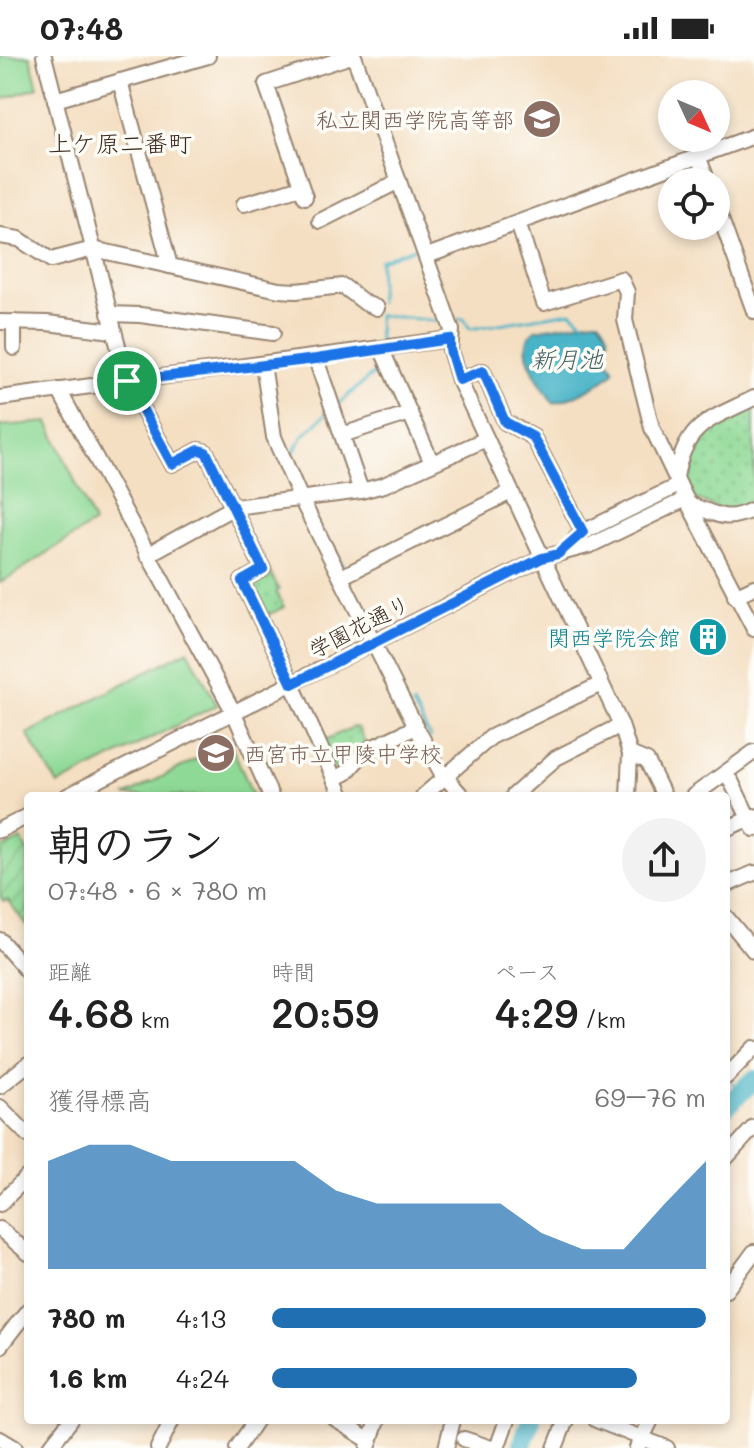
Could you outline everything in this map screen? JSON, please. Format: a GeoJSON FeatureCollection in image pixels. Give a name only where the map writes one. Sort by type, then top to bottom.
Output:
{"type":"FeatureCollection","features":[{"type":"Feature","properties":{"kind":"street"},"geometry":{"type":"LineString","coordinates":[[44,56],[127,381],[172,464],[199,450],[206,452],[263,569],[242,581],[340,792]]}},
{"type":"Feature","properties":{"kind":"street"},"geometry":{"type":"LineString","coordinates":[[55,100],[208,56]]}},
{"type":"Feature","properties":{"kind":"street"},"geometry":{"type":"LineString","coordinates":[[244,204],[303,192],[261,86],[352,56],[452,330],[450,344],[459,380],[621,725],[630,754],[628,792]]}},
{"type":"Feature","properties":{"kind":"street"},"geometry":{"type":"LineString","coordinates":[[120,81],[170,266]]}},
{"type":"Feature","properties":{"kind":"street"},"geometry":{"type":"LineString","coordinates":[[427,256],[754,136]]}},
{"type":"Feature","properties":{"kind":"street"},"geometry":{"type":"LineString","coordinates":[[698,156],[703,168]]}},
{"type":"Feature","properties":{"kind":"street"},"geometry":{"type":"LineString","coordinates":[[320,221],[399,181]]}},
{"type":"Feature","properties":{"kind":"street"},"geometry":{"type":"LineString","coordinates":[[518,223],[544,303],[621,279],[627,292],[625,320],[652,428],[754,629]]}},
{"type":"Feature","properties":{"kind":"street"},"geometry":{"type":"LineString","coordinates":[[0,236],[19,239],[51,260],[93,249],[279,290],[343,286],[377,308]]}},
{"type":"Feature","properties":{"kind":"street"},"geometry":{"type":"LineString","coordinates":[[729,240],[754,311]]}},
{"type":"Feature","properties":{"kind":"street"},"geometry":{"type":"LineString","coordinates":[[109,314],[140,315],[273,333]]}},
{"type":"Feature","properties":{"kind":"street"},"geometry":{"type":"LineString","coordinates":[[14,348],[7,322],[113,331]]}},
{"type":"Feature","properties":{"kind":"street"},"geometry":{"type":"LineString","coordinates":[[0,398],[316,359],[381,348],[450,344]]}},
{"type":"Feature","properties":{"kind":"street"},"geometry":{"type":"LineString","coordinates":[[381,348],[432,463]]}},
{"type":"Feature","properties":{"kind":"street"},"geometry":{"type":"LineString","coordinates":[[316,359],[361,491]]}},
{"type":"Feature","properties":{"kind":"street"},"geometry":{"type":"LineString","coordinates":[[263,364],[274,437],[301,499],[416,727],[459,792]]}},
{"type":"Feature","properties":{"kind":"street"},"geometry":{"type":"LineString","coordinates":[[459,380],[483,371],[505,422],[533,437],[584,540],[682,491]]}},
{"type":"Feature","properties":{"kind":"street"},"geometry":{"type":"LineString","coordinates":[[59,390],[234,713],[269,792]]}},
{"type":"Feature","properties":{"kind":"street"},"geometry":{"type":"LineString","coordinates":[[682,491],[682,451],[697,427],[754,398]]}},
{"type":"Feature","properties":{"kind":"street"},"geometry":{"type":"LineString","coordinates":[[342,435],[410,413]]}},
{"type":"Feature","properties":{"kind":"street"},"geometry":{"type":"LineString","coordinates":[[147,555],[234,507],[361,491],[384,485],[486,439]]}},
{"type":"Feature","properties":{"kind":"street"},"geometry":{"type":"LineString","coordinates":[[682,491],[713,514],[736,518],[754,509]]}},
{"type":"Feature","properties":{"kind":"street"},"geometry":{"type":"LineString","coordinates":[[341,577],[511,492]]}},
{"type":"Feature","properties":{"kind":"street","name":"学園花通り"},"geometry":{"type":"LineString","coordinates":[[75,792],[542,558],[558,554],[584,540]]}},
{"type":"Feature","properties":{"kind":"street"},"geometry":{"type":"LineString","coordinates":[[735,596],[754,587]]}},
{"type":"Feature","properties":{"kind":"street"},"geometry":{"type":"LineString","coordinates":[[428,792],[491,737],[601,684]]}},
{"type":"Feature","properties":{"kind":"street"},"geometry":{"type":"LineString","coordinates":[[518,792],[556,758],[621,725]]}},
{"type":"Feature","properties":{"kind":"street"},"geometry":{"type":"LineString","coordinates":[[334,779],[346,773],[365,751],[416,727]]}},
{"type":"Feature","properties":{"kind":"street"},"geometry":{"type":"LineString","coordinates":[[699,792],[754,752]]}},
{"type":"Feature","properties":{"kind":"street"},"geometry":{"type":"LineString","coordinates":[[630,754],[647,761],[662,792]]}},
{"type":"Feature","properties":{"kind":"street"},"geometry":{"type":"LineString","coordinates":[[730,828],[752,821],[731,781]]}},
{"type":"Feature","properties":{"kind":"street"},"geometry":{"type":"LineString","coordinates":[[0,830],[24,818]]}},
{"type":"Feature","properties":{"kind":"street"},"geometry":{"type":"LineString","coordinates":[[730,883],[754,873]]}},
{"type":"Feature","properties":{"kind":"street"},"geometry":{"type":"LineString","coordinates":[[730,922],[754,951]]}},
{"type":"Feature","properties":{"kind":"street"},"geometry":{"type":"LineString","coordinates":[[0,940],[24,967]]}},
{"type":"Feature","properties":{"kind":"street"},"geometry":{"type":"LineString","coordinates":[[730,1073],[754,1048]]}},
{"type":"Feature","properties":{"kind":"street"},"geometry":{"type":"LineString","coordinates":[[0,1086],[24,1067]]}},
{"type":"Feature","properties":{"kind":"street"},"geometry":{"type":"LineString","coordinates":[[0,1107],[24,1131]]}},
{"type":"Feature","properties":{"kind":"street"},"geometry":{"type":"LineString","coordinates":[[730,1154],[754,1127]]}},
{"type":"Feature","properties":{"kind":"street"},"geometry":{"type":"LineString","coordinates":[[0,1204],[24,1180]]}},
{"type":"Feature","properties":{"kind":"street"},"geometry":{"type":"LineString","coordinates":[[0,1229],[24,1250]]}},
{"type":"Feature","properties":{"kind":"street"},"geometry":{"type":"LineString","coordinates":[[730,1285],[754,1252]]}},
{"type":"Feature","properties":{"kind":"street"},"geometry":{"type":"LineString","coordinates":[[0,1346],[24,1315]]}},
{"type":"Feature","properties":{"kind":"street"},"geometry":{"type":"LineString","coordinates":[[49,1448],[68,1424]]}},
{"type":"Feature","properties":{"kind":"street"},"geometry":{"type":"LineString","coordinates":[[158,1448],[170,1424]]}},
{"type":"Feature","properties":{"kind":"street"},"geometry":{"type":"LineString","coordinates":[[237,1448],[253,1424]]}},
{"type":"Feature","properties":{"kind":"street"},"geometry":{"type":"LineString","coordinates":[[342,1424],[369,1444],[376,1424]]}},
{"type":"Feature","properties":{"kind":"street"},"geometry":{"type":"LineString","coordinates":[[446,1448],[452,1424]]}},
{"type":"Feature","properties":{"kind":"street"},"geometry":{"type":"LineString","coordinates":[[497,1448],[506,1424]]}},
{"type":"Feature","properties":{"kind":"street"},"geometry":{"type":"LineString","coordinates":[[555,1448],[564,1424]]}},
{"type":"Feature","properties":{"kind":"street"},"geometry":{"type":"LineString","coordinates":[[603,1424],[639,1443],[667,1448]]}},
{"type":"Feature","properties":{"kind":"street"},"geometry":{"type":"LineString","coordinates":[[639,1443],[649,1424]]}},
{"type":"Feature","properties":{"kind":"street"},"geometry":{"type":"LineString","coordinates":[[0,1439],[15,1448]]}},
{"type":"Feature","properties":{"kind":"street"},"geometry":{"type":"LineString","coordinates":[[464,1439],[491,1448]]}},
{"type":"Feature","properties":{"kind":"green space"},"geometry":{"type":"Polygon","coordinates":[[[0,56],[30,56],[38,87],[0,100],[0,56]]]}},
{"type":"Feature","properties":{"kind":"green space"},"geometry":{"type":"Polygon","coordinates":[[[754,404],[754,504],[728,512],[694,499],[681,473],[683,463],[704,429],[754,404]]]}},
{"type":"Feature","properties":{"kind":"green space"},"geometry":{"type":"Polygon","coordinates":[[[48,422],[94,523],[0,583],[0,426],[48,422]]]}},
{"type":"Feature","properties":{"kind":"green space"},"geometry":{"type":"Polygon","coordinates":[[[270,572],[284,607],[264,617],[250,588],[252,582],[270,572]]]}},
{"type":"Feature","properties":{"kind":"green space"},"geometry":{"type":"Polygon","coordinates":[[[188,650],[217,705],[58,785],[27,734],[188,650]]]}},
{"type":"Feature","properties":{"kind":"green space"},"geometry":{"type":"Polygon","coordinates":[[[353,727],[358,728],[367,746],[336,773],[323,741],[353,727]]]}},
{"type":"Feature","properties":{"kind":"green space"},"geometry":{"type":"Polygon","coordinates":[[[230,742],[251,792],[133,792],[230,742]]]}},
{"type":"Feature","properties":{"kind":"green space"},"geometry":{"type":"Polygon","coordinates":[[[21,839],[24,845],[24,922],[8,900],[4,901],[0,896],[0,849],[21,839]]]}},
{"type":"Feature","properties":{"kind":"water","name":"新月池"},"geometry":{"type":"Polygon","coordinates":[[[599,320],[607,333],[606,356],[614,370],[586,390],[553,403],[531,366],[527,346],[529,338],[535,330],[599,320]]]}},
{"type":"Feature","properties":{"kind":"waterway"},"geometry":{"type":"LineString","coordinates":[[379,303],[380,260],[415,248]]}},
{"type":"Feature","properties":{"kind":"waterway"},"geometry":{"type":"LineString","coordinates":[[459,319],[464,319],[470,329],[571,312],[582,321]]}},
{"type":"Feature","properties":{"kind":"waterway"},"geometry":{"type":"LineString","coordinates":[[379,341],[378,315],[437,321]]}},
{"type":"Feature","properties":{"kind":"waterway"},"geometry":{"type":"LineString","coordinates":[[338,404],[379,369],[380,358]]}},
{"type":"Feature","properties":{"kind":"waterway"},"geometry":{"type":"LineString","coordinates":[[300,480],[292,455],[303,436],[329,411]]}},
{"type":"Feature","properties":{"kind":"waterway"},"geometry":{"type":"LineString","coordinates":[[332,545],[344,568]]}},
{"type":"Feature","properties":{"kind":"waterway"},"geometry":{"type":"LineString","coordinates":[[413,705],[430,737]]}},
{"type":"Feature","properties":{"kind":"waterway"},"geometry":{"type":"LineString","coordinates":[[730,1102],[754,1080]]}},
{"type":"Feature","properties":{"kind":"waterway"},"geometry":{"type":"LineString","coordinates":[[732,1081],[739,1094]]}},
{"type":"Feature","properties":{"kind":"waterway"},"geometry":{"type":"LineString","coordinates":[[521,1448],[530,1424]]}},
{"type":"Feature","properties":{"kind":"place","name":"私立関西学院高等部"},"geometry":{"type":"Point","coordinates":[542,119]}},
{"type":"Feature","properties":{"kind":"place","name":"関西学院会館"},"geometry":{"type":"Point","coordinates":[708,637]}},
{"type":"Feature","properties":{"kind":"place","name":"西宮市立甲陵中学校"},"geometry":{"type":"Point","coordinates":[216,753]}},
{"type":"Feature","properties":{"kind":"district","name":"上ケ原二番町"},"geometry":{"type":"Point","coordinates":[120,142]}},
{"type":"Feature","properties":{"kind":"route"},"geometry":{"type":"LineString","coordinates":[[450,339],[459,380],[483,371],[505,422],[533,437],[583,532],[558,554],[542,558],[292,684],[242,581],[263,569],[206,452],[199,450],[172,464],[127,381],[316,359],[450,339]]}}]}
